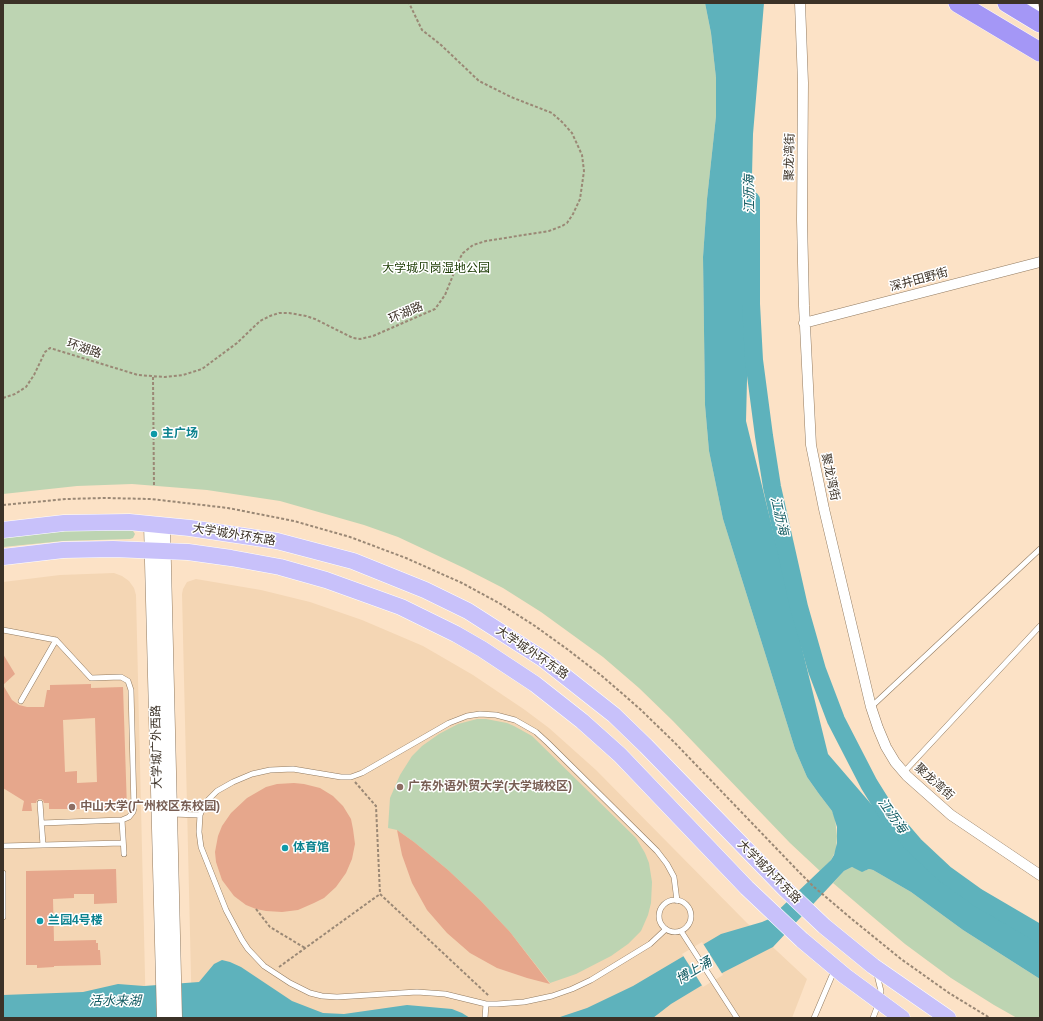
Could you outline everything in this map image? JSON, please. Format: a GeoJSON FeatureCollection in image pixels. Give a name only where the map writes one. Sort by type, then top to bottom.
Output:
{"type":"FeatureCollection","features":[{"type":"Feature","properties":{"kind":"highway"},"geometry":{"type":"LineString","coordinates":[[958,3],[1040,52]]}},
{"type":"Feature","properties":{"kind":"highway"},"geometry":{"type":"LineString","coordinates":[[1007,3],[1040,22]]}},
{"type":"Feature","properties":{"kind":"main road","name":"大学城外环东路"},"geometry":{"type":"LineString","coordinates":[[3,530],[64,523],[129,522],[190,528],[277,541],[353,561],[425,590],[468,612],[543,658],[614,715],[784,888],[824,926],[873,966],[948,1018]]}},
{"type":"Feature","properties":{"kind":"main road","name":"大学城广外西路"},"geometry":{"type":"LineString","coordinates":[[157,524],[164,813],[164,1018]]}},
{"type":"Feature","properties":{"kind":"main road","name":"大学城外环东路"},"geometry":{"type":"LineString","coordinates":[[3,556],[63,550],[114,549],[158,550],[211,554],[280,567],[326,580],[401,607],[456,634],[482,649],[535,684],[604,740],[756,897],[802,940],[879,1002],[903,1018]]}},
{"type":"Feature","properties":{"kind":"main road","name":"大学城广外西路"},"geometry":{"type":"LineString","coordinates":[[164,813],[175,1018]]}},
{"type":"Feature","properties":{"kind":"main road"},"geometry":{"type":"LineString","coordinates":[[838,970],[850,964],[855,952]]}},
{"type":"Feature","properties":{"kind":"main road"},"geometry":{"type":"LineString","coordinates":[[903,1018],[909,1008],[920,999]]}},
{"type":"Feature","properties":{"kind":"street","name":"聚龙湾街"},"geometry":{"type":"LineString","coordinates":[[800,3],[803,90],[802,220],[804,323],[812,456],[871,707],[886,747],[895,762],[904,772],[936,803],[1040,875]]}},
{"type":"Feature","properties":{"kind":"street"},"geometry":{"type":"LineString","coordinates":[[1033,3],[1035,13],[1040,14]]}},
{"type":"Feature","properties":{"kind":"street","name":"深井田野街"},"geometry":{"type":"LineString","coordinates":[[804,323],[1040,262]]}},
{"type":"Feature","properties":{"kind":"lane"},"geometry":{"type":"LineString","coordinates":[[871,707],[1040,549]]}},
{"type":"Feature","properties":{"kind":"lane"},"geometry":{"type":"LineString","coordinates":[[904,772],[1040,626]]}},
{"type":"Feature","properties":{"kind":"lane"},"geometry":{"type":"LineString","coordinates":[[3,630],[56,640],[91,678],[121,677],[130,684],[134,808],[132,814],[122,820],[42,823]]}},
{"type":"Feature","properties":{"kind":"lane"},"geometry":{"type":"LineString","coordinates":[[21,701],[56,640]]}},
{"type":"Feature","properties":{"kind":"lane"},"geometry":{"type":"LineString","coordinates":[[666,929],[656,939],[606,972],[572,989],[552,996],[524,1002],[486,1004],[444,994],[417,992],[337,997],[322,996],[301,989],[264,966],[248,949],[236,932],[201,847],[199,832],[200,815],[205,803],[217,791],[233,782],[262,771],[293,769],[351,778],[449,723],[467,716],[480,714],[506,716],[524,724],[548,743],[657,851],[667,864],[674,877],[677,901]]}},
{"type":"Feature","properties":{"kind":"lane"},"geometry":{"type":"LineString","coordinates":[[40,803],[43,845]]}},
{"type":"Feature","properties":{"kind":"lane"},"geometry":{"type":"LineString","coordinates":[[164,813],[200,815]]}},
{"type":"Feature","properties":{"kind":"lane"},"geometry":{"type":"LineString","coordinates":[[122,820],[124,854]]}},
{"type":"Feature","properties":{"kind":"lane"},"geometry":{"type":"LineString","coordinates":[[3,846],[123,843]]}},
{"type":"Feature","properties":{"kind":"lane"},"geometry":{"type":"LineString","coordinates":[[3,873],[3,917]]}},
{"type":"Feature","properties":{"kind":"lane"},"geometry":{"type":"LineString","coordinates":[[677,901],[686,906],[690,912],[689,923],[681,931],[675,932],[666,929],[659,920],[659,912],[666,903],[677,901]]}},
{"type":"Feature","properties":{"kind":"lane"},"geometry":{"type":"LineString","coordinates":[[681,931],[737,1018]]}},
{"type":"Feature","properties":{"kind":"lane"},"geometry":{"type":"LineString","coordinates":[[873,966],[881,987],[879,1002],[873,1018]]}},
{"type":"Feature","properties":{"kind":"lane"},"geometry":{"type":"LineString","coordinates":[[814,1018],[838,970]]}},
{"type":"Feature","properties":{"kind":"lane"},"geometry":{"type":"LineString","coordinates":[[485,1018],[486,1004]]}},
{"type":"Feature","properties":{"kind":"path","name":"环湖路"},"geometry":{"type":"LineString","coordinates":[[3,398],[15,394],[26,387],[34,375],[44,352],[50,348],[118,370],[138,375],[165,377],[183,375],[202,369],[237,343],[260,321],[279,313],[289,313],[315,319],[353,338],[360,339],[374,336],[435,309],[445,295],[460,258],[463,253],[473,244],[486,240],[549,231],[562,226],[571,218],[580,199],[584,171],[580,148],[572,133],[552,113],[511,97],[479,81],[465,66],[422,30],[409,3]]}},
{"type":"Feature","properties":{"kind":"path"},"geometry":{"type":"LineString","coordinates":[[153,377],[154,486]]}},
{"type":"Feature","properties":{"kind":"path"},"geometry":{"type":"LineString","coordinates":[[351,778],[376,806],[380,894],[497,1004]]}},
{"type":"Feature","properties":{"kind":"path"},"geometry":{"type":"LineString","coordinates":[[272,971],[380,894]]}},
{"type":"Feature","properties":{"kind":"path"},"geometry":{"type":"LineString","coordinates":[[256,909],[270,927],[305,948]]}},
{"type":"Feature","properties":{"kind":"shaded area","name":"中山大学(广州校区东校园)"},"geometry":{"type":"Polygon","coordinates":[[[114,573],[129,581],[134,588],[136,595],[146,1018],[3,1018],[3,582],[60,575],[114,573]]]}},
{"type":"Feature","properties":{"kind":"shaded area","name":"广东外语外贸大学(大学城校区)"},"geometry":{"type":"Polygon","coordinates":[[[196,579],[261,590],[310,602],[362,620],[423,646],[473,675],[525,710],[549,728],[596,770],[747,923],[807,979],[792,1018],[192,1018],[182,594],[187,582],[196,579]]]}},
{"type":"Feature","properties":{"kind":"green space","name":"大学城贝岗湿地公园"},"geometry":{"type":"Polygon","coordinates":[[[3,3],[705,3],[711,33],[716,78],[716,116],[707,199],[703,257],[705,405],[709,451],[723,519],[795,749],[807,777],[832,811],[835,818],[837,836],[836,850],[831,860],[820,871],[790,843],[673,721],[639,688],[603,657],[541,612],[503,588],[398,537],[364,525],[280,501],[207,490],[132,484],[77,486],[3,494],[3,3]]]}},
{"type":"Feature","properties":{"kind":"green space"},"geometry":{"type":"Polygon","coordinates":[[[129,530],[133,531],[135,534],[133,538],[130,539],[63,541],[3,547],[3,538],[64,531],[129,530]]]}},
{"type":"Feature","properties":{"kind":"green space"},"geometry":{"type":"Polygon","coordinates":[[[477,719],[507,723],[532,736],[636,838],[649,863],[652,882],[651,903],[648,915],[641,931],[628,944],[611,956],[576,974],[550,983],[510,932],[480,900],[448,870],[414,842],[397,830],[388,828],[390,798],[400,775],[412,756],[422,746],[439,734],[458,724],[477,719]]]}},
{"type":"Feature","properties":{"kind":"green space"},"geometry":{"type":"Polygon","coordinates":[[[852,867],[864,871],[869,869],[873,870],[911,892],[963,930],[1040,979],[1040,1018],[1017,1018],[951,978],[905,944],[833,883],[844,871],[852,867]]]}},
{"type":"Feature","properties":{"kind":"water","name":"博上涌"},"geometry":{"type":"Polygon","coordinates":[[[705,3],[764,3],[753,134],[746,421],[828,754],[922,863],[1040,940],[1040,979],[963,930],[911,892],[873,870],[869,869],[862,872],[852,867],[844,871],[773,947],[724,972],[671,1004],[653,1018],[557,1018],[587,1008],[633,986],[721,934],[769,919],[831,860],[837,843],[837,827],[832,811],[807,777],[795,749],[723,519],[709,451],[705,405],[703,257],[707,199],[716,116],[716,78],[711,33],[705,3]]]}},
{"type":"Feature","properties":{"kind":"water","name":"活水来湖"},"geometry":{"type":"Polygon","coordinates":[[[222,960],[241,967],[292,1001],[323,1013],[344,1014],[407,1005],[452,1009],[470,1018],[3,1018],[3,995],[83,992],[118,984],[144,986],[199,982],[214,964],[222,960]]]}},
{"type":"Feature","properties":{"kind":"pier"},"geometry":{"type":"Polygon","coordinates":[[[702,942],[723,975],[703,987],[682,954],[702,942]]]}},
{"type":"Feature","properties":{"kind":"building"},"geometry":{"type":"Polygon","coordinates":[[[3,654],[15,674],[3,685],[3,654]]]}},
{"type":"Feature","properties":{"kind":"building"},"geometry":{"type":"Polygon","coordinates":[[[91,684],[91,688],[123,687],[127,809],[49,809],[49,803],[44,803],[43,800],[40,799],[37,800],[36,803],[31,803],[32,811],[22,811],[24,801],[3,788],[3,685],[12,700],[19,705],[27,707],[44,707],[47,690],[50,690],[50,685],[91,684]],[[95,718],[63,720],[65,772],[77,771],[77,783],[97,782],[95,718]]]}},
{"type":"Feature","properties":{"kind":"building","name":"体育馆"},"geometry":{"type":"Polygon","coordinates":[[[294,783],[320,788],[333,796],[343,806],[351,819],[353,829],[355,844],[352,859],[346,873],[336,887],[324,898],[298,910],[282,912],[256,909],[246,905],[234,896],[222,880],[216,862],[215,852],[218,836],[222,826],[231,813],[247,798],[266,787],[277,784],[294,783]]]}},
{"type":"Feature","properties":{"kind":"building"},"geometry":{"type":"Polygon","coordinates":[[[397,830],[448,870],[480,900],[510,932],[550,984],[497,968],[470,953],[447,933],[427,910],[412,883],[402,855],[397,830]]]}},
{"type":"Feature","properties":{"kind":"building","name":"兰园4号楼"},"geometry":{"type":"Polygon","coordinates":[[[116,869],[117,903],[94,904],[94,894],[74,894],[74,898],[53,899],[54,941],[96,940],[96,943],[98,943],[98,950],[100,950],[101,965],[54,966],[37,968],[37,965],[26,965],[26,871],[116,869]]]}},
{"type":"Feature","properties":{"kind":"waterway","name":"江沥海"},"geometry":{"type":"LineString","coordinates":[[751,200],[751,304],[754,360],[772,487],[799,607],[817,670],[836,720],[869,784],[889,816],[914,845],[945,874],[977,897],[1040,934]]}},
{"type":"Feature","properties":{"kind":"place","name":"主广场"},"geometry":{"type":"Point","coordinates":[154,434]}},
{"type":"Feature","properties":{"kind":"place","name":"广东外语外贸大学(大学城校区)"},"geometry":{"type":"Point","coordinates":[400,787]}},
{"type":"Feature","properties":{"kind":"place","name":"中山大学(广州校区东校园)"},"geometry":{"type":"Point","coordinates":[72,807]}},
{"type":"Feature","properties":{"kind":"place","name":"体育馆"},"geometry":{"type":"Point","coordinates":[285,848]}},
{"type":"Feature","properties":{"kind":"place","name":"兰园4号楼"},"geometry":{"type":"Point","coordinates":[40,921]}}]}
